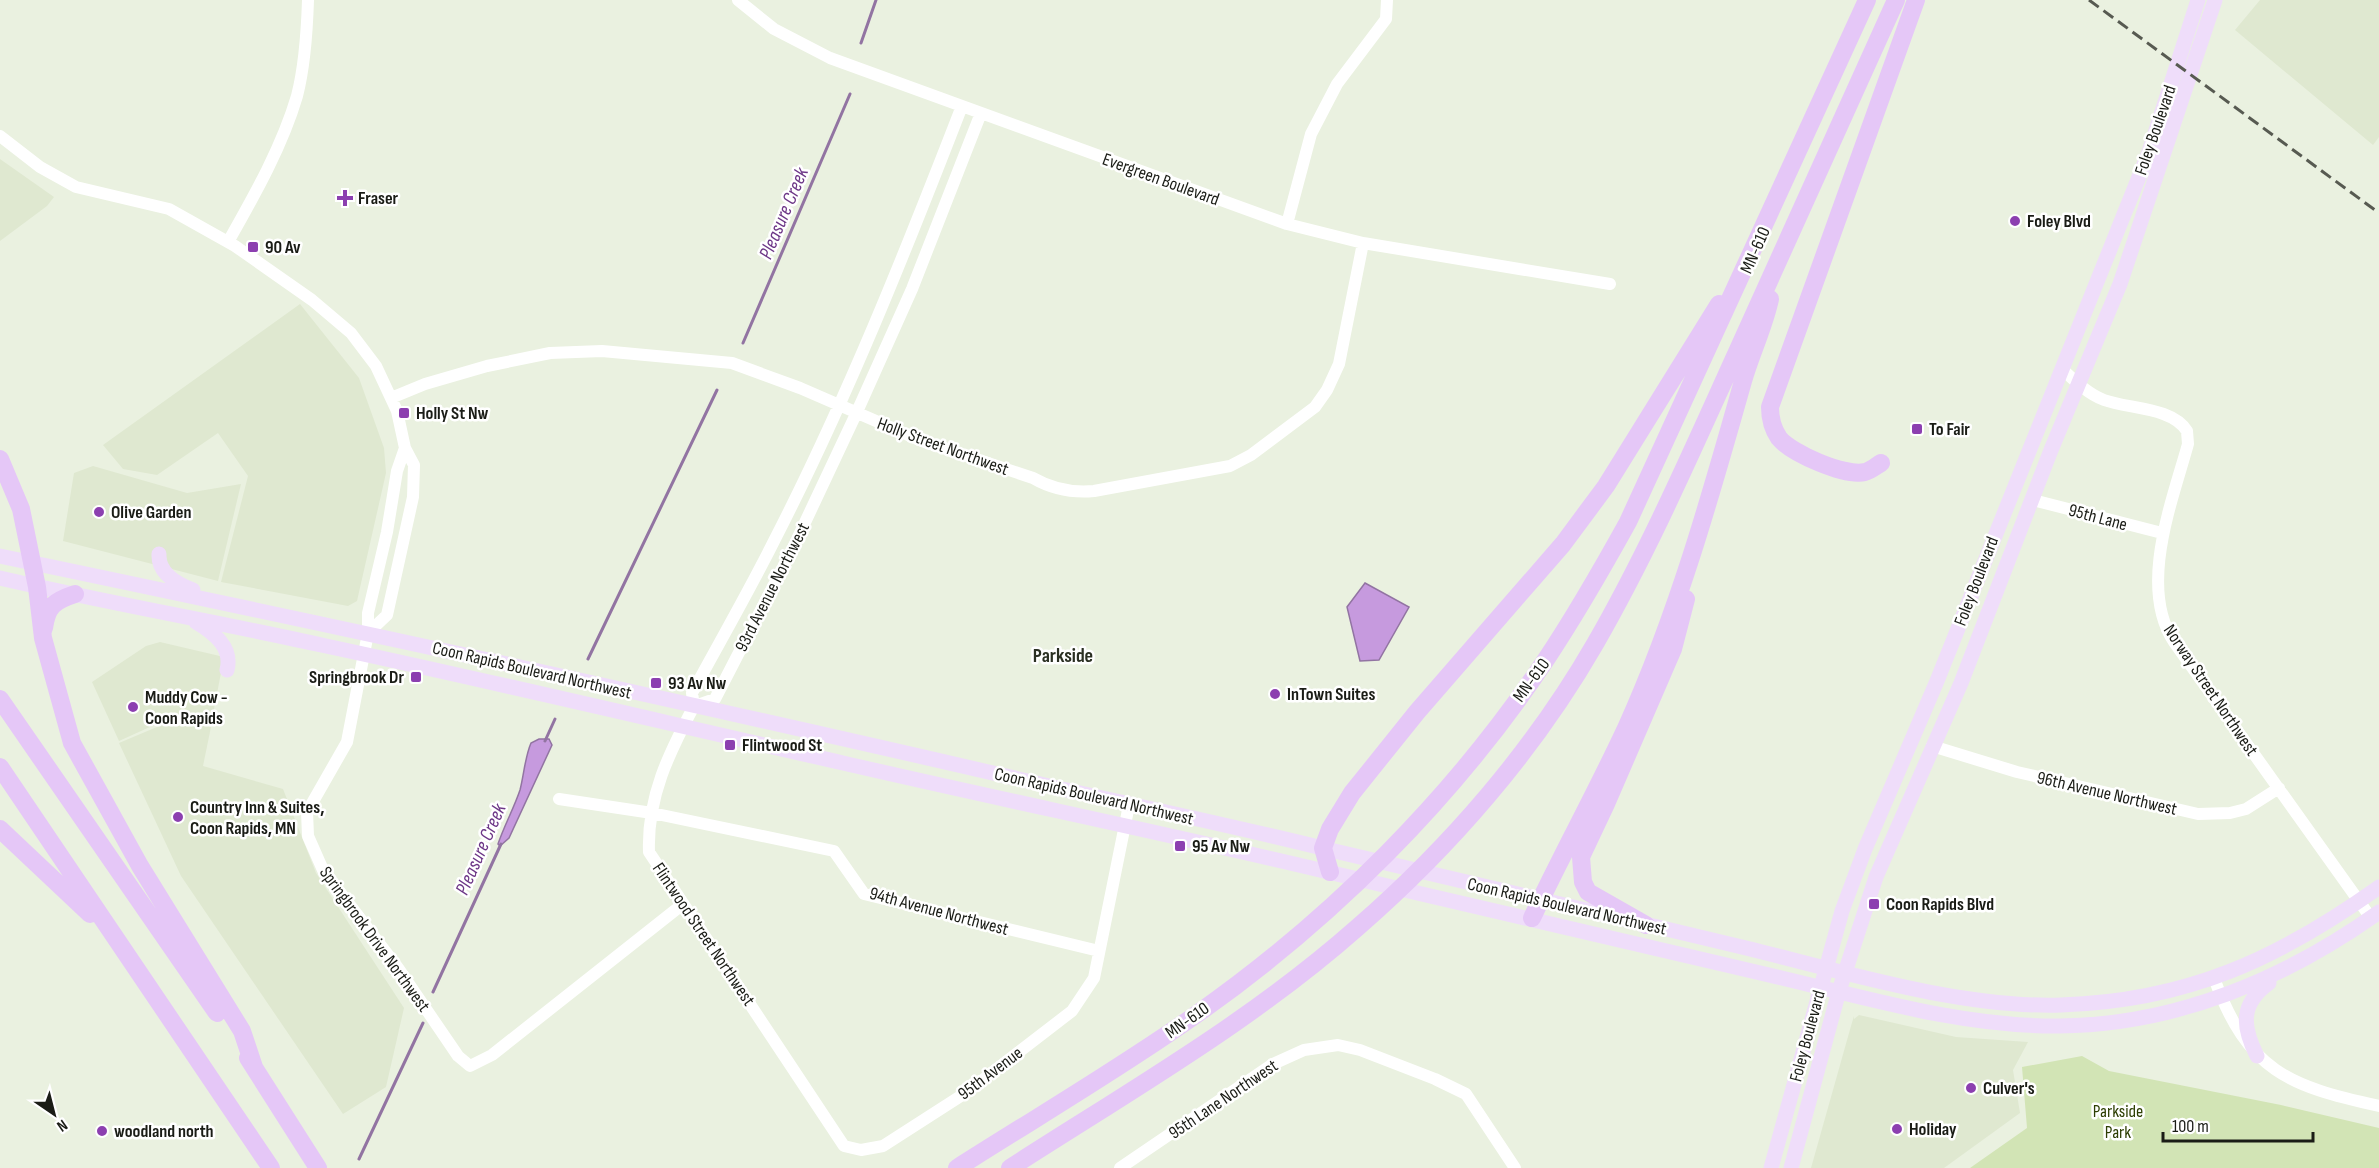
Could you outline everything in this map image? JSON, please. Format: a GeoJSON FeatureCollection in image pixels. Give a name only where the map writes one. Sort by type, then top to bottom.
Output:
{"type":"FeatureCollection","features":[{"type":"Feature","properties":{"kind":"highway","name":"MN-610"},"geometry":{"type":"LineString","coordinates":[[957,1168],[1198,1014],[1321,916],[1386,855],[1489,739],[1545,662],[1588,594],[1628,522],[1867,0]]}},
{"type":"Feature","properties":{"kind":"highway","name":"MN-610"},"geometry":{"type":"LineString","coordinates":[[1010,1168],[1241,1018],[1357,928],[1454,834],[1524,749],[1594,646],[1655,533],[1896,0]]}},
{"type":"Feature","properties":{"kind":"highway"},"geometry":{"type":"LineString","coordinates":[[1881,463],[1867,472],[1857,473],[1840,470],[1796,452],[1787,447],[1773,428],[1770,407],[1916,0]]}},
{"type":"Feature","properties":{"kind":"highway"},"geometry":{"type":"LineString","coordinates":[[1330,872],[1323,848],[1330,829],[1352,793],[1417,712],[1563,544],[1606,486],[1757,244]]}},
{"type":"Feature","properties":{"kind":"highway"},"geometry":{"type":"LineString","coordinates":[[1646,925],[1588,892],[1583,882],[1581,857],[1673,649],[1702,527],[1748,363],[1765,322],[1782,254]]}},
{"type":"Feature","properties":{"kind":"highway"},"geometry":{"type":"LineString","coordinates":[[0,459],[21,509],[33,563],[43,638],[72,743],[140,866],[242,1031],[254,1066]]}},
{"type":"Feature","properties":{"kind":"highway"},"geometry":{"type":"LineString","coordinates":[[1532,918],[1628,724],[1702,527]]}},
{"type":"Feature","properties":{"kind":"highway"},"geometry":{"type":"LineString","coordinates":[[43,638],[46,612],[60,600],[75,594]]}},
{"type":"Feature","properties":{"kind":"highway"},"geometry":{"type":"LineString","coordinates":[[0,699],[254,1066],[318,1168]]}},
{"type":"Feature","properties":{"kind":"highway"},"geometry":{"type":"LineString","coordinates":[[0,767],[272,1168]]}},
{"type":"Feature","properties":{"kind":"highway"},"geometry":{"type":"LineString","coordinates":[[0,829],[115,937]]}},
{"type":"Feature","properties":{"kind":"highway"},"geometry":{"type":"LineString","coordinates":[[1034,1168],[1058,1149],[1088,1118]]}},
{"type":"Feature","properties":{"kind":"main road","name":"Foley Boulevard"},"geometry":{"type":"LineString","coordinates":[[2188,56],[2198,0]]}},
{"type":"Feature","properties":{"kind":"main road","name":"Foley Boulevard"},"geometry":{"type":"LineString","coordinates":[[1791,1168],[1839,991],[1876,877],[1922,767],[1961,684],[2078,384],[2120,284],[2156,154],[2188,56],[2215,0]]}},
{"type":"Feature","properties":{"kind":"main road","name":"Foley Boulevard"},"geometry":{"type":"LineString","coordinates":[[1771,1168],[1842,911],[1890,787],[1937,681],[2062,369],[2156,154]]}},
{"type":"Feature","properties":{"kind":"main road"},"geometry":{"type":"LineString","coordinates":[[159,554],[160,563],[171,579],[182,586],[241,607]]}},
{"type":"Feature","properties":{"kind":"main road","name":"Coon Rapids Boulevard Northwest"},"geometry":{"type":"LineString","coordinates":[[0,556],[368,633],[694,706],[1323,848],[1377,863],[1826,969],[1967,999],[2056,1006],[2142,997],[2214,978],[2280,950],[2379,887]]}},
{"type":"Feature","properties":{"kind":"main road","name":"Coon Rapids Boulevard Northwest"},"geometry":{"type":"LineString","coordinates":[[0,578],[364,654],[848,765],[1125,824],[1820,987],[1981,1022],[2060,1026],[2151,1016],[2221,997],[2303,960],[2345,936],[2375,915]]}},
{"type":"Feature","properties":{"kind":"main road"},"geometry":{"type":"LineString","coordinates":[[179,615],[195,621],[219,640],[227,652],[227,669]]}},
{"type":"Feature","properties":{"kind":"main road"},"geometry":{"type":"LineString","coordinates":[[2257,1056],[2247,1028],[2246,1016],[2252,999],[2278,975],[2303,960]]}},
{"type":"Feature","properties":{"kind":"street"},"geometry":{"type":"LineString","coordinates":[[228,242],[274,156],[297,96],[305,52],[308,0]]}},
{"type":"Feature","properties":{"kind":"street","name":"Evergreen Boulevard"},"geometry":{"type":"LineString","coordinates":[[738,0],[774,29],[803,45],[962,106],[1287,224],[1363,243],[1610,284]]}},
{"type":"Feature","properties":{"kind":"street"},"geometry":{"type":"LineString","coordinates":[[1287,224],[1311,134],[1337,84],[1386,19],[1387,0]]}},
{"type":"Feature","properties":{"kind":"street","name":"93rd Avenue Northwest"},"geometry":{"type":"LineString","coordinates":[[962,106],[909,244],[838,405],[776,539],[692,693],[694,706],[715,699],[793,548],[912,289],[981,113]]}},
{"type":"Feature","properties":{"kind":"street","name":"Springbrook Drive Northwest"},"geometry":{"type":"LineString","coordinates":[[0,136],[40,166],[76,187],[169,209],[228,242],[312,300],[351,333],[376,366],[397,411],[405,448],[414,465],[413,497],[387,615],[368,633]]}},
{"type":"Feature","properties":{"kind":"street","name":"Holly Street Northwest"},"geometry":{"type":"LineString","coordinates":[[391,398],[487,366],[550,353],[602,351],[732,363],[856,414],[972,459],[1033,478],[1048,486],[1068,490],[1094,491],[1230,466],[1251,455],[1300,421],[1326,393],[1342,352],[1363,243]]}},
{"type":"Feature","properties":{"kind":"street","name":"Norway Street Northwest"},"geometry":{"type":"LineString","coordinates":[[2062,369],[2078,384],[2103,400],[2172,417],[2187,431],[2188,444],[2163,533],[2159,596],[2167,630],[2360,901],[2375,915]]}},
{"type":"Feature","properties":{"kind":"street","name":"Springbrook Drive Northwest"},"geometry":{"type":"LineString","coordinates":[[405,448],[397,471],[387,532],[368,613],[368,633],[347,742],[307,812],[308,836],[323,870],[398,968],[458,1056],[470,1066],[492,1055],[683,904]]}},
{"type":"Feature","properties":{"kind":"street","name":"95th Lane"},"geometry":{"type":"LineString","coordinates":[[2033,500],[2163,533]]}},
{"type":"Feature","properties":{"kind":"street","name":"Flintwood Street Northwest"},"geometry":{"type":"LineString","coordinates":[[694,706],[664,763],[648,827],[649,852],[844,1146]]}},
{"type":"Feature","properties":{"kind":"street","name":"96th Avenue Northwest"},"geometry":{"type":"LineString","coordinates":[[1932,746],[2017,772],[2198,814],[2230,813],[2246,809],[2279,788]]}},
{"type":"Feature","properties":{"kind":"street","name":"94th Avenue Northwest"},"geometry":{"type":"LineString","coordinates":[[559,799],[652,813],[834,851],[864,894],[1099,951]]}},
{"type":"Feature","properties":{"kind":"street"},"geometry":{"type":"LineString","coordinates":[[1099,951],[1128,805]]}},
{"type":"Feature","properties":{"kind":"street","name":"95th Avenue"},"geometry":{"type":"LineString","coordinates":[[844,1146],[861,1150],[883,1146],[985,1079],[1072,1011],[1094,978],[1099,951]]}},
{"type":"Feature","properties":{"kind":"street"},"geometry":{"type":"LineString","coordinates":[[2214,978],[2240,1035],[2257,1056],[2278,1073],[2310,1088],[2379,1106]]}},
{"type":"Feature","properties":{"kind":"street","name":"95th Lane Northwest"},"geometry":{"type":"LineString","coordinates":[[1120,1168],[1272,1064],[1304,1050],[1338,1045],[1360,1050],[1457,1088],[1472,1101],[1515,1168]]}},
{"type":"Feature","properties":{"kind":"shaded area"},"geometry":{"type":"Polygon","coordinates":[[[2260,0],[2379,0],[2379,137],[2373,145],[2235,30],[2260,0]]]}},
{"type":"Feature","properties":{"kind":"shaded area"},"geometry":{"type":"Polygon","coordinates":[[[0,159],[54,197],[47,206],[0,241],[0,159]]]}},
{"type":"Feature","properties":{"kind":"shaded area"},"geometry":{"type":"Polygon","coordinates":[[[300,304],[359,378],[384,448],[386,473],[357,601],[348,606],[221,582],[248,476],[218,433],[157,475],[123,469],[103,445],[300,304]]]}},
{"type":"Feature","properties":{"kind":"shaded area"},"geometry":{"type":"Polygon","coordinates":[[[93,466],[187,493],[241,484],[218,581],[63,541],[74,473],[93,466]]]}},
{"type":"Feature","properties":{"kind":"shaded area"},"geometry":{"type":"Polygon","coordinates":[[[1365,583],[1409,607],[1379,660],[1360,661],[1347,607],[1365,583]]]}},
{"type":"Feature","properties":{"kind":"shaded area"},"geometry":{"type":"Polygon","coordinates":[[[160,642],[224,657],[211,725],[181,718],[163,721],[119,741],[92,682],[146,646],[160,642]]]}},
{"type":"Feature","properties":{"kind":"shaded area"},"geometry":{"type":"Polygon","coordinates":[[[182,721],[211,727],[203,766],[283,789],[316,873],[404,1008],[386,1087],[343,1114],[181,876],[119,743],[164,724],[182,721]]]}},
{"type":"Feature","properties":{"kind":"shaded area"},"geometry":{"type":"Polygon","coordinates":[[[539,739],[549,739],[552,745],[509,838],[500,846],[498,844],[520,790],[529,748],[531,743],[539,739]]]}},
{"type":"Feature","properties":{"kind":"shaded area"},"geometry":{"type":"Polygon","coordinates":[[[1859,1015],[1956,1037],[2028,1042],[2013,1070],[2020,1113],[1944,1168],[1811,1168],[1854,1016],[1854,1019],[1859,1015]]]}},
{"type":"Feature","properties":{"kind":"green space","name":"Parkside Park"},"geometry":{"type":"Polygon","coordinates":[[[2082,1056],[2109,1071],[2281,1105],[2379,1128],[2379,1168],[1970,1168],[2027,1128],[2022,1067],[2082,1056]]]}},
{"type":"Feature","properties":{"kind":"waterway","name":"Pleasure Creek"},"geometry":{"type":"LineString","coordinates":[[861,43],[876,0]]}},
{"type":"Feature","properties":{"kind":"waterway","name":"Pleasure Creek"},"geometry":{"type":"LineString","coordinates":[[743,343],[850,94]]}},
{"type":"Feature","properties":{"kind":"waterway","name":"Pleasure Creek"},"geometry":{"type":"LineString","coordinates":[[588,659],[717,390]]}},
{"type":"Feature","properties":{"kind":"waterway","name":"Pleasure Creek"},"geometry":{"type":"LineString","coordinates":[[545,741],[555,719]]}},
{"type":"Feature","properties":{"kind":"waterway","name":"Pleasure Creek"},"geometry":{"type":"LineString","coordinates":[[433,992],[501,844]]}},
{"type":"Feature","properties":{"kind":"waterway"},"geometry":{"type":"LineString","coordinates":[[359,1159],[423,1023]]}},
{"type":"Feature","properties":{"kind":"railway"},"geometry":{"type":"LineString","coordinates":[[2089,0],[2379,213]]}},
{"type":"Feature","properties":{"kind":"place","name":"Fraser"},"geometry":{"type":"Point","coordinates":[345,198]}},
{"type":"Feature","properties":{"kind":"place","name":"Foley Blvd"},"geometry":{"type":"Point","coordinates":[2015,221]}},
{"type":"Feature","properties":{"kind":"place","name":"90 Av"},"geometry":{"type":"Point","coordinates":[253,247]}},
{"type":"Feature","properties":{"kind":"place","name":"Holly St Nw"},"geometry":{"type":"Point","coordinates":[404,413]}},
{"type":"Feature","properties":{"kind":"place","name":"To Fair"},"geometry":{"type":"Point","coordinates":[1917,429]}},
{"type":"Feature","properties":{"kind":"place","name":"Olive Garden"},"geometry":{"type":"Point","coordinates":[99,512]}},
{"type":"Feature","properties":{"kind":"place","name":"Springbrook Dr"},"geometry":{"type":"Point","coordinates":[416,677]}},
{"type":"Feature","properties":{"kind":"place","name":"93 Av Nw"},"geometry":{"type":"Point","coordinates":[656,683]}},
{"type":"Feature","properties":{"kind":"place","name":"InTown Suites"},"geometry":{"type":"Point","coordinates":[1275,694]}},
{"type":"Feature","properties":{"kind":"place","name":"Muddy Cow - Coon Rapids"},"geometry":{"type":"Point","coordinates":[133,707]}},
{"type":"Feature","properties":{"kind":"place","name":"Flintwood St"},"geometry":{"type":"Point","coordinates":[730,745]}},
{"type":"Feature","properties":{"kind":"place","name":"Country Inn & Suites, Coon Rapids, MN"},"geometry":{"type":"Point","coordinates":[178,817]}},
{"type":"Feature","properties":{"kind":"place","name":"95 Av Nw"},"geometry":{"type":"Point","coordinates":[1180,846]}},
{"type":"Feature","properties":{"kind":"place","name":"Coon Rapids Blvd"},"geometry":{"type":"Point","coordinates":[1874,904]}},
{"type":"Feature","properties":{"kind":"place","name":"Culver's"},"geometry":{"type":"Point","coordinates":[1971,1088]}},
{"type":"Feature","properties":{"kind":"place","name":"Holiday"},"geometry":{"type":"Point","coordinates":[1897,1129]}},
{"type":"Feature","properties":{"kind":"place","name":"woodland north"},"geometry":{"type":"Point","coordinates":[102,1131]}},
{"type":"Feature","properties":{"kind":"district","name":"Parkside"},"geometry":{"type":"Point","coordinates":[1063,655]}}]}
